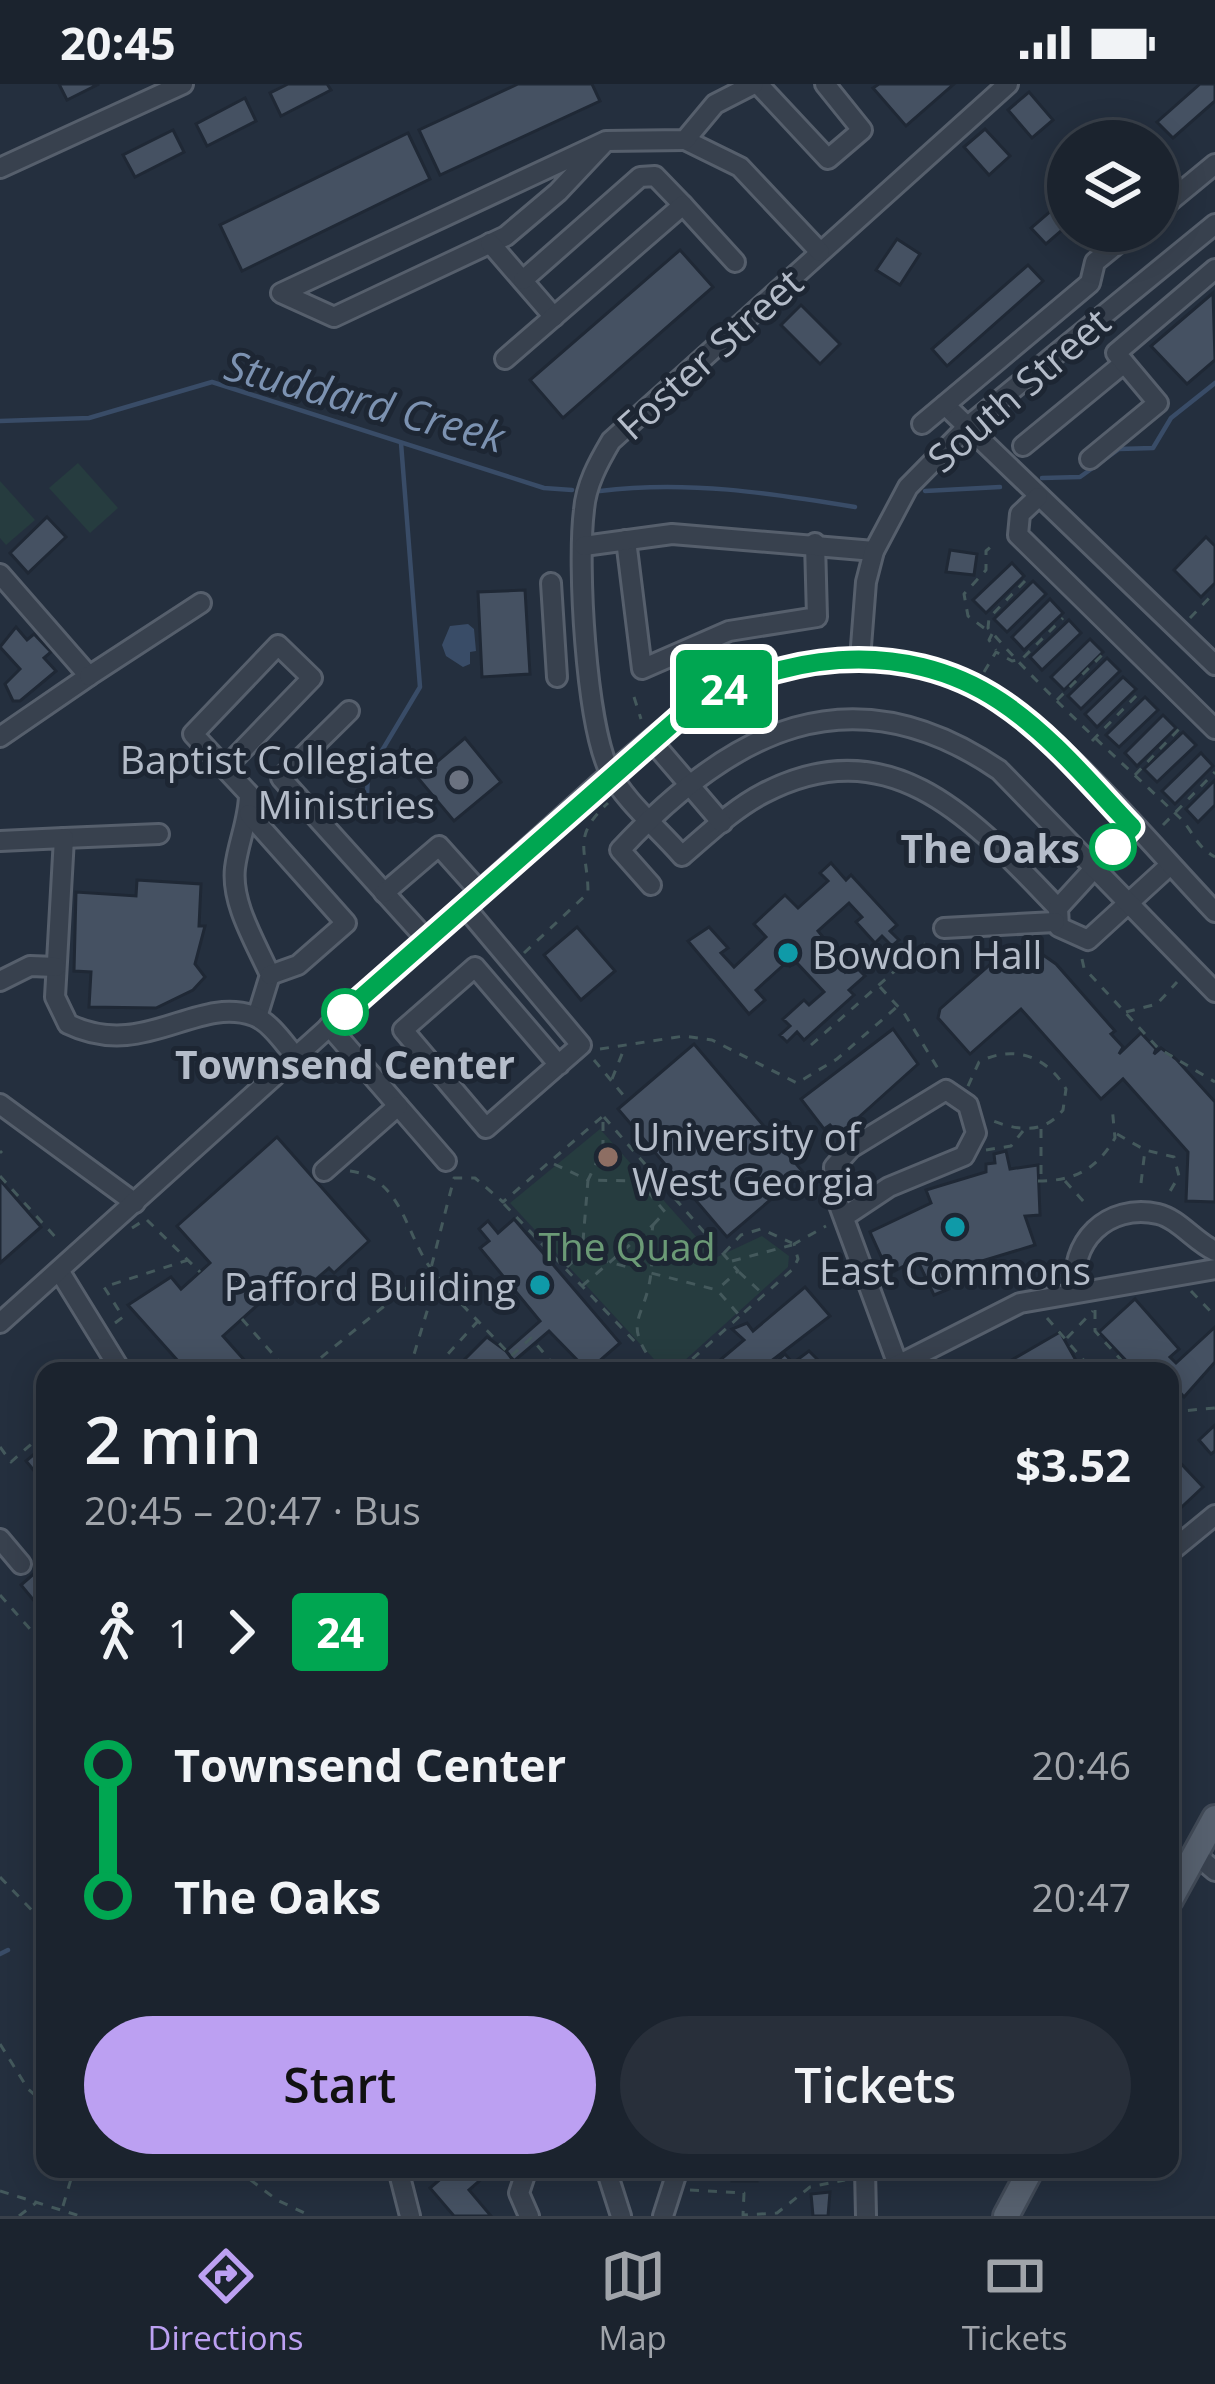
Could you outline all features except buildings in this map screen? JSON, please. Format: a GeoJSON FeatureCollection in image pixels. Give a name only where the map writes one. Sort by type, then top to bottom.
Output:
{"type":"FeatureCollection","features":[{"type":"Feature","properties":{"kind":"main road"},"geometry":{"type":"LineString","coordinates":[[1179,1882],[1215,1818]]}},
{"type":"Feature","properties":{"kind":"main road"},"geometry":{"type":"LineString","coordinates":[[1006,2216],[1026,2178]]}},
{"type":"Feature","properties":{"kind":"street"},"geometry":{"type":"LineString","coordinates":[[0,169],[183,84]]}},
{"type":"Feature","properties":{"kind":"street"},"geometry":{"type":"LineString","coordinates":[[685,140],[715,104],[756,84],[828,159],[862,130],[825,84]]}},
{"type":"Feature","properties":{"kind":"street","name":"Foster Street"},"geometry":{"type":"LineString","coordinates":[[610,774],[599,741],[587,629],[584,511],[593,471],[610,441],[1008,84]]}},
{"type":"Feature","properties":{"kind":"street"},"geometry":{"type":"LineString","coordinates":[[606,141],[558,192],[490,243],[334,317],[281,293],[606,141],[685,140],[740,167],[820,252]]}},
{"type":"Feature","properties":{"kind":"street"},"geometry":{"type":"LineString","coordinates":[[1179,194],[1215,164]]}},
{"type":"Feature","properties":{"kind":"street"},"geometry":{"type":"LineString","coordinates":[[523,280],[640,178],[655,176],[735,262]]}},
{"type":"Feature","properties":{"kind":"street"},"geometry":{"type":"LineString","coordinates":[[505,359],[683,205]]}},
{"type":"Feature","properties":{"kind":"street","name":"South Street"},"geometry":{"type":"LineString","coordinates":[[860,659],[866,582],[874,551],[908,487],[968,426],[1215,224]]}},
{"type":"Feature","properties":{"kind":"street"},"geometry":{"type":"LineString","coordinates":[[490,243],[554,317]]}},
{"type":"Feature","properties":{"kind":"street"},"geometry":{"type":"LineString","coordinates":[[1090,459],[1157,403],[1116,353],[1214,273],[1189,245]]}},
{"type":"Feature","properties":{"kind":"street"},"geometry":{"type":"LineString","coordinates":[[922,424],[1090,283],[1095,262],[1107,252]]}},
{"type":"Feature","properties":{"kind":"street"},"geometry":{"type":"LineString","coordinates":[[1023,446],[1124,363]]}},
{"type":"Feature","properties":{"kind":"street"},"geometry":{"type":"LineString","coordinates":[[945,405],[1215,665]]}},
{"type":"Feature","properties":{"kind":"street"},"geometry":{"type":"LineString","coordinates":[[1038,496],[1021,514],[1018,536],[1215,729]]}},
{"type":"Feature","properties":{"kind":"street"},"geometry":{"type":"LineString","coordinates":[[584,546],[672,534],[874,551]]}},
{"type":"Feature","properties":{"kind":"street"},"geometry":{"type":"LineString","coordinates":[[626,539],[642,669],[728,631],[817,617],[815,544]]}},
{"type":"Feature","properties":{"kind":"street"},"geometry":{"type":"LineString","coordinates":[[0,574],[89,676]]}},
{"type":"Feature","properties":{"kind":"street"},"geometry":{"type":"LineString","coordinates":[[551,583],[557,677]]}},
{"type":"Feature","properties":{"kind":"street"},"geometry":{"type":"LineString","coordinates":[[0,737],[201,603]]}},
{"type":"Feature","properties":{"kind":"street"},"geometry":{"type":"LineString","coordinates":[[554,630],[587,629]]}},
{"type":"Feature","properties":{"kind":"street"},"geometry":{"type":"LineString","coordinates":[[227,766],[312,678],[278,645],[193,734],[249,794],[249,814],[235,867],[236,887],[270,975],[257,1017]]}},
{"type":"Feature","properties":{"kind":"street"},"geometry":{"type":"LineString","coordinates":[[0,1324],[610,774],[708,698],[755,675],[860,659],[925,668],[997,698],[1029,722],[1215,912]]}},
{"type":"Feature","properties":{"kind":"street"},"geometry":{"type":"LineString","coordinates":[[349,711],[280,778],[428,940]]}},
{"type":"Feature","properties":{"kind":"street"},"geometry":{"type":"LineString","coordinates":[[650,885],[620,850],[687,782],[751,740],[803,722],[850,718],[917,727],[961,744],[999,770],[1215,992]]}},
{"type":"Feature","properties":{"kind":"street"},"geometry":{"type":"LineString","coordinates":[[651,740],[722,823]]}},
{"type":"Feature","properties":{"kind":"street"},"geometry":{"type":"LineString","coordinates":[[610,774],[682,856],[767,791],[859,771],[891,776],[931,791],[961,811],[1056,915],[1068,935],[1088,940],[1170,865]]}},
{"type":"Feature","properties":{"kind":"street"},"geometry":{"type":"LineString","coordinates":[[249,814],[346,923],[298,965],[270,975]]}},
{"type":"Feature","properties":{"kind":"street"},"geometry":{"type":"LineString","coordinates":[[944,928],[1056,915],[1132,827]]}},
{"type":"Feature","properties":{"kind":"street"},"geometry":{"type":"LineString","coordinates":[[0,841],[159,834]]}},
{"type":"Feature","properties":{"kind":"street"},"geometry":{"type":"LineString","coordinates":[[64,838],[57,1008],[78,1029],[147,1035],[202,1015],[257,1017],[295,1056]]}},
{"type":"Feature","properties":{"kind":"street"},"geometry":{"type":"LineString","coordinates":[[384,893],[439,846],[481,893]]}},
{"type":"Feature","properties":{"kind":"street"},"geometry":{"type":"LineString","coordinates":[[465,907],[591,1047],[559,1065],[485,1128],[403,1030],[475,967],[559,1065]]}},
{"type":"Feature","properties":{"kind":"street"},"geometry":{"type":"LineString","coordinates":[[0,981],[30,966],[56,967]]}},
{"type":"Feature","properties":{"kind":"street"},"geometry":{"type":"LineString","coordinates":[[329,1026],[446,1161]]}},
{"type":"Feature","properties":{"kind":"street"},"geometry":{"type":"LineString","coordinates":[[844,1217],[890,1187],[964,1156],[973,1145],[970,1109],[946,1090],[851,1148],[834,1167],[836,1197],[890,1362]]}},
{"type":"Feature","properties":{"kind":"street"},"geometry":{"type":"LineString","coordinates":[[331,1164],[398,1106]]}},
{"type":"Feature","properties":{"kind":"street"},"geometry":{"type":"LineString","coordinates":[[3,1111],[135,1203]]}},
{"type":"Feature","properties":{"kind":"street"},"geometry":{"type":"LineString","coordinates":[[1076,1292],[1076,1256],[1085,1239],[1101,1223],[1124,1213],[1160,1215],[1215,1251]]}},
{"type":"Feature","properties":{"kind":"street"},"geometry":{"type":"LineString","coordinates":[[903,1362],[1003,1309],[1215,1269]]}},
{"type":"Feature","properties":{"kind":"street"},"geometry":{"type":"LineString","coordinates":[[61,1272],[116,1362]]}},
{"type":"Feature","properties":{"kind":"street"},"geometry":{"type":"LineString","coordinates":[[1179,1545],[1215,1515]]}},
{"type":"Feature","properties":{"kind":"street"},"geometry":{"type":"LineString","coordinates":[[0,1539],[21,1564]]}},
{"type":"Feature","properties":{"kind":"street"},"geometry":{"type":"LineString","coordinates":[[1194,1853],[1215,1871]]}},
{"type":"Feature","properties":{"kind":"street"},"geometry":{"type":"LineString","coordinates":[[400,2178],[410,2216]]}},
{"type":"Feature","properties":{"kind":"street"},"geometry":{"type":"LineString","coordinates":[[524,2178],[519,2193],[529,2216]]}},
{"type":"Feature","properties":{"kind":"street"},"geometry":{"type":"LineString","coordinates":[[609,2178],[621,2216]]}},
{"type":"Feature","properties":{"kind":"street"},"geometry":{"type":"LineString","coordinates":[[663,2216],[675,2178]]}},
{"type":"Feature","properties":{"kind":"street"},"geometry":{"type":"LineString","coordinates":[[865,2178],[866,2216]]}},
{"type":"Feature","properties":{"kind":"path"},"geometry":{"type":"LineString","coordinates":[[987,627],[979,628],[968,616],[964,594],[983,574],[986,551],[993,545]]}},
{"type":"Feature","properties":{"kind":"path"},"geometry":{"type":"LineString","coordinates":[[1025,581],[989,618],[987,627],[1019,661],[1027,677],[1057,700],[1092,741],[1135,775],[1213,854]]}},
{"type":"Feature","properties":{"kind":"path"},"geometry":{"type":"LineString","coordinates":[[1188,619],[1215,592]]}},
{"type":"Feature","properties":{"kind":"path"},"geometry":{"type":"LineString","coordinates":[[1019,661],[1064,618]]}},
{"type":"Feature","properties":{"kind":"path"},"geometry":{"type":"LineString","coordinates":[[992,634],[989,640],[997,652],[1019,661]]}},
{"type":"Feature","properties":{"kind":"path"},"geometry":{"type":"LineString","coordinates":[[983,672],[997,652]]}},
{"type":"Feature","properties":{"kind":"path"},"geometry":{"type":"LineString","coordinates":[[1057,700],[1102,655]]}},
{"type":"Feature","properties":{"kind":"path"},"geometry":{"type":"LineString","coordinates":[[1092,741],[1140,692]]}},
{"type":"Feature","properties":{"kind":"path"},"geometry":{"type":"LineString","coordinates":[[634,697],[641,719]]}},
{"type":"Feature","properties":{"kind":"path"},"geometry":{"type":"LineString","coordinates":[[1135,775],[1179,729]]}},
{"type":"Feature","properties":{"kind":"path"},"geometry":{"type":"LineString","coordinates":[[1157,830],[1215,772]]}},
{"type":"Feature","properties":{"kind":"path"},"geometry":{"type":"LineString","coordinates":[[521,955],[588,893],[579,846],[593,817],[614,797]]}},
{"type":"Feature","properties":{"kind":"path"},"geometry":{"type":"LineString","coordinates":[[811,1045],[944,928]]}},
{"type":"Feature","properties":{"kind":"path"},"geometry":{"type":"LineString","coordinates":[[1082,957],[1084,968],[1158,1048],[1215,1082]]}},
{"type":"Feature","properties":{"kind":"path"},"geometry":{"type":"LineString","coordinates":[[1124,1012],[1157,1004],[1177,982]]}},
{"type":"Feature","properties":{"kind":"path"},"geometry":{"type":"LineString","coordinates":[[878,985],[898,1006],[946,1090]]}},
{"type":"Feature","properties":{"kind":"path"},"geometry":{"type":"LineString","coordinates":[[624,1096],[591,1047],[685,1036],[712,1040],[797,1083],[837,1058],[898,1006]]}},
{"type":"Feature","properties":{"kind":"path"},"geometry":{"type":"LineString","coordinates":[[611,1081],[626,1045]]}},
{"type":"Feature","properties":{"kind":"path"},"geometry":{"type":"LineString","coordinates":[[1005,1053],[1033,1056],[1058,1076],[1068,1101],[1055,1120],[1024,1129],[970,1109],[970,1074],[979,1062],[1005,1053]]}},
{"type":"Feature","properties":{"kind":"path"},"geometry":{"type":"LineString","coordinates":[[1041,1127],[1040,1181],[1064,1179],[1096,1165],[1115,1133],[1112,1106]]}},
{"type":"Feature","properties":{"kind":"path"},"geometry":{"type":"LineString","coordinates":[[503,1202],[603,1116]]}},
{"type":"Feature","properties":{"kind":"path"},"geometry":{"type":"LineString","coordinates":[[566,1268],[584,1252],[588,1180],[603,1149],[603,1116]]}},
{"type":"Feature","properties":{"kind":"path"},"geometry":{"type":"LineString","coordinates":[[603,1116],[723,1255],[764,1295]]}},
{"type":"Feature","properties":{"kind":"path"},"geometry":{"type":"LineString","coordinates":[[973,1145],[1001,1149],[1024,1129]]}},
{"type":"Feature","properties":{"kind":"path"},"geometry":{"type":"LineString","coordinates":[[1115,1133],[1145,1150],[1168,1152],[1179,1167],[1177,1186],[1164,1201]]}},
{"type":"Feature","properties":{"kind":"path"},"geometry":{"type":"LineString","coordinates":[[1141,1183],[1145,1150]]}},
{"type":"Feature","properties":{"kind":"path"},"geometry":{"type":"LineString","coordinates":[[550,1162],[588,1180],[639,1181],[665,1212],[582,1286]]}},
{"type":"Feature","properties":{"kind":"path"},"geometry":{"type":"LineString","coordinates":[[331,1164],[370,1174],[407,1214],[431,1268],[511,1356],[531,1338],[551,1362]]}},
{"type":"Feature","properties":{"kind":"path"},"geometry":{"type":"LineString","coordinates":[[0,1176],[58,1240]]}},
{"type":"Feature","properties":{"kind":"path"},"geometry":{"type":"LineString","coordinates":[[318,1362],[431,1268],[454,1178],[475,1178],[503,1202],[652,1362]]}},
{"type":"Feature","properties":{"kind":"path"},"geometry":{"type":"LineString","coordinates":[[1064,1179],[1084,1202]]}},
{"type":"Feature","properties":{"kind":"path"},"geometry":{"type":"LineString","coordinates":[[730,1262],[794,1244],[844,1217]]}},
{"type":"Feature","properties":{"kind":"path"},"geometry":{"type":"LineString","coordinates":[[128,1240],[132,1228],[146,1219],[200,1272]]}},
{"type":"Feature","properties":{"kind":"path"},"geometry":{"type":"LineString","coordinates":[[642,1348],[634,1316],[651,1276],[653,1225]]}},
{"type":"Feature","properties":{"kind":"path"},"geometry":{"type":"LineString","coordinates":[[689,1362],[793,1269],[798,1259],[794,1244],[761,1228],[741,1234],[723,1255]]}},
{"type":"Feature","properties":{"kind":"path"},"geometry":{"type":"LineString","coordinates":[[584,1252],[651,1276],[716,1290],[740,1316]]}},
{"type":"Feature","properties":{"kind":"path"},"geometry":{"type":"LineString","coordinates":[[121,1340],[113,1324],[123,1317],[104,1287],[188,1260]]}},
{"type":"Feature","properties":{"kind":"path"},"geometry":{"type":"LineString","coordinates":[[716,1290],[738,1270]]}},
{"type":"Feature","properties":{"kind":"path"},"geometry":{"type":"LineString","coordinates":[[411,1362],[438,1275]]}},
{"type":"Feature","properties":{"kind":"path"},"geometry":{"type":"LineString","coordinates":[[1190,1290],[1215,1316]]}},
{"type":"Feature","properties":{"kind":"path"},"geometry":{"type":"LineString","coordinates":[[1094,1302],[1095,1330],[1123,1362]]}},
{"type":"Feature","properties":{"kind":"path"},"geometry":{"type":"LineString","coordinates":[[1067,1340],[1077,1323],[1094,1310]]}},
{"type":"Feature","properties":{"kind":"path"},"geometry":{"type":"LineString","coordinates":[[1040,1312],[1085,1362]]}},
{"type":"Feature","properties":{"kind":"path"},"geometry":{"type":"LineString","coordinates":[[242,1318],[279,1362]]}},
{"type":"Feature","properties":{"kind":"path"},"geometry":{"type":"LineString","coordinates":[[443,1362],[478,1321]]}},
{"type":"Feature","properties":{"kind":"path"},"geometry":{"type":"LineString","coordinates":[[1179,1411],[1215,1408]]}},
{"type":"Feature","properties":{"kind":"path"},"geometry":{"type":"LineString","coordinates":[[0,1448],[11,1462],[36,1440]]}},
{"type":"Feature","properties":{"kind":"path"},"geometry":{"type":"LineString","coordinates":[[0,1594],[36,1636]]}},
{"type":"Feature","properties":{"kind":"path"},"geometry":{"type":"LineString","coordinates":[[0,1877],[36,1915]]}},
{"type":"Feature","properties":{"kind":"path"},"geometry":{"type":"LineString","coordinates":[[0,2044],[36,2096]]}},
{"type":"Feature","properties":{"kind":"path"},"geometry":{"type":"LineString","coordinates":[[62,2207],[71,2178]]}},
{"type":"Feature","properties":{"kind":"path"},"geometry":{"type":"LineString","coordinates":[[248,2178],[277,2200],[311,2216]]}},
{"type":"Feature","properties":{"kind":"path"},"geometry":{"type":"LineString","coordinates":[[682,2193],[693,2189],[744,2193],[743,2215],[777,2213],[810,2187],[848,2178]]}},
{"type":"Feature","properties":{"kind":"path"},"geometry":{"type":"LineString","coordinates":[[0,2191],[80,2216]]}},
{"type":"Feature","properties":{"kind":"path"},"geometry":{"type":"LineString","coordinates":[[19,2216],[38,2201]]}},
{"type":"Feature","properties":{"kind":"green space"},"geometry":{"type":"Polygon","coordinates":[[[78,463],[118,508],[90,533],[49,488],[78,463]]]}},
{"type":"Feature","properties":{"kind":"green space"},"geometry":{"type":"Polygon","coordinates":[[[0,481],[35,520],[6,545],[0,538],[0,481]]]}},
{"type":"Feature","properties":{"kind":"green space","name":"The Quad"},"geometry":{"type":"Polygon","coordinates":[[[600,1129],[715,1258],[762,1236],[789,1256],[788,1267],[683,1362],[657,1362],[510,1203],[600,1129]]]}},
{"type":"Feature","properties":{"kind":"water"},"geometry":{"type":"Polygon","coordinates":[[[468,624],[474,629],[476,651],[470,652],[470,664],[463,667],[446,656],[442,645],[450,626],[468,624]]]}},
{"type":"Feature","properties":{"kind":"waterway","name":"Studdard Creek"},"geometry":{"type":"LineString","coordinates":[[0,421],[89,418],[212,382],[544,488],[572,490]]}},
{"type":"Feature","properties":{"kind":"waterway","name":"Studdard Creek"},"geometry":{"type":"LineString","coordinates":[[1042,478],[1080,477],[1119,449],[1153,448],[1171,418],[1215,383]]}},
{"type":"Feature","properties":{"kind":"waterway"},"geometry":{"type":"LineString","coordinates":[[366,816],[368,774],[420,687],[401,443]]}},
{"type":"Feature","properties":{"kind":"waterway","name":"Studdard Creek"},"geometry":{"type":"LineString","coordinates":[[925,491],[1000,487]]}},
{"type":"Feature","properties":{"kind":"waterway","name":"Studdard Creek"},"geometry":{"type":"LineString","coordinates":[[600,491],[696,488],[855,507]]}},
{"type":"Feature","properties":{"kind":"waterway"},"geometry":{"type":"LineString","coordinates":[[0,1954],[8,1950]]}},
{"type":"Feature","properties":{"kind":"bus line","name":"24"},"geometry":{"type":"LineString","coordinates":[[345,1012],[681,716],[733,685],[778,668],[860,659],[925,668],[997,698],[1029,722],[1132,827],[1113,847]]}},
{"type":"Feature","properties":{"kind":"place","name":"Baptist Collegiate Ministries"},"geometry":{"type":"Point","coordinates":[459,780]}},
{"type":"Feature","properties":{"kind":"place","name":"The Oaks"},"geometry":{"type":"Point","coordinates":[1113,847]}},
{"type":"Feature","properties":{"kind":"place","name":"Bowdon Hall"},"geometry":{"type":"Point","coordinates":[788,953]}},
{"type":"Feature","properties":{"kind":"place","name":"Townsend Center"},"geometry":{"type":"Point","coordinates":[345,1012]}},
{"type":"Feature","properties":{"kind":"place","name":"University of West Georgia"},"geometry":{"type":"Point","coordinates":[608,1157]}},
{"type":"Feature","properties":{"kind":"place","name":"East Commons"},"geometry":{"type":"Point","coordinates":[955,1227]}},
{"type":"Feature","properties":{"kind":"place","name":"Pafford Building"},"geometry":{"type":"Point","coordinates":[540,1285]}}]}
